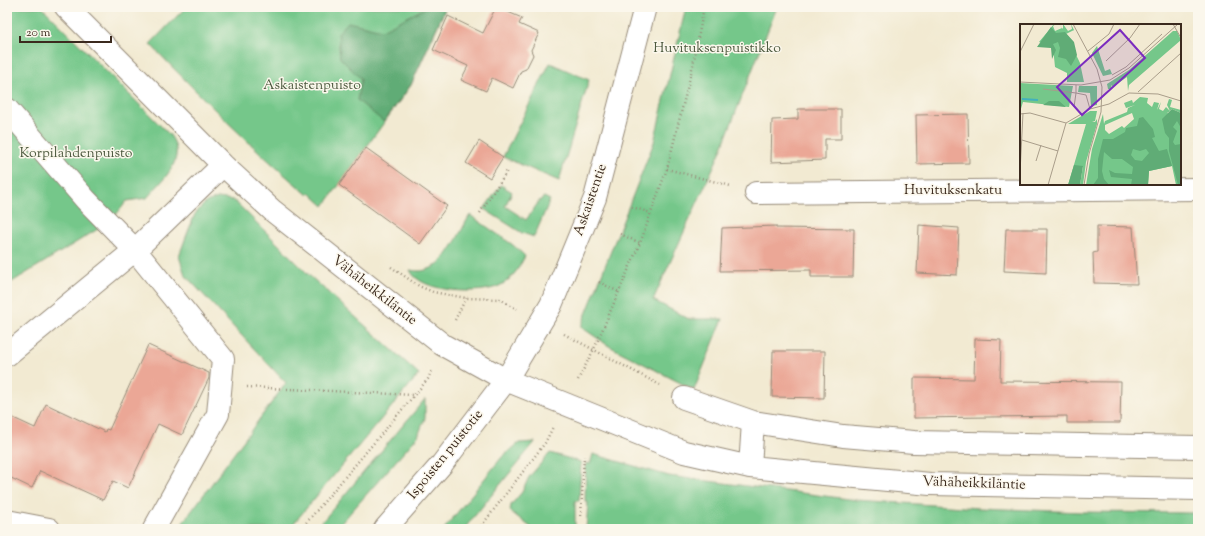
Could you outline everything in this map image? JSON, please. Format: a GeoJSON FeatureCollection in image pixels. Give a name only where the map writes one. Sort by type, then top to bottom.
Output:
{"type":"FeatureCollection","features":[{"type":"Feature","properties":{"kind":"street","name":"Vähäheikkiläntie"},"geometry":{"type":"LineString","coordinates":[[66,7],[223,165],[273,211],[443,345],[506,380],[684,452],[750,467],[930,484],[1198,490]]}},
{"type":"Feature","properties":{"kind":"street","name":"Askaistentie"},"geometry":{"type":"LineString","coordinates":[[506,380],[551,305],[595,198],[645,7]]}},
{"type":"Feature","properties":{"kind":"street"},"geometry":{"type":"LineString","coordinates":[[7,108],[86,200],[135,250],[223,359],[218,414],[154,529]]}},
{"type":"Feature","properties":{"kind":"street"},"geometry":{"type":"LineString","coordinates":[[7,355],[135,250],[223,165]]}},
{"type":"Feature","properties":{"kind":"street","name":"Huvituksenkatu"},"geometry":{"type":"LineString","coordinates":[[756,192],[1198,189]]}},
{"type":"Feature","properties":{"kind":"street","name":"Ispoisten puistotie"},"geometry":{"type":"LineString","coordinates":[[385,529],[442,464],[506,380]]}},
{"type":"Feature","properties":{"kind":"street"},"geometry":{"type":"LineString","coordinates":[[684,398],[753,422],[843,436],[914,442],[1198,448]]}},
{"type":"Feature","properties":{"kind":"street"},"geometry":{"type":"LineString","coordinates":[[750,467],[753,422]]}},
{"type":"Feature","properties":{"kind":"street"},"geometry":{"type":"LineString","coordinates":[[7,522],[49,529]]}},
{"type":"Feature","properties":{"kind":"path"},"geometry":{"type":"LineString","coordinates":[[684,398],[594,349],[640,243],[667,169],[693,66],[704,7]]}},
{"type":"Feature","properties":{"kind":"path"},"geometry":{"type":"LineString","coordinates":[[667,169],[756,192]]}},
{"type":"Feature","properties":{"kind":"path"},"geometry":{"type":"LineString","coordinates":[[480,213],[507,171]]}},
{"type":"Feature","properties":{"kind":"path"},"geometry":{"type":"LineString","coordinates":[[632,207],[651,213]]}},
{"type":"Feature","properties":{"kind":"path"},"geometry":{"type":"LineString","coordinates":[[620,234],[640,243]]}},
{"type":"Feature","properties":{"kind":"path"},"geometry":{"type":"LineString","coordinates":[[389,265],[419,286],[433,292],[466,298],[500,299]]}},
{"type":"Feature","properties":{"kind":"path"},"geometry":{"type":"LineString","coordinates":[[599,282],[619,292]]}},
{"type":"Feature","properties":{"kind":"path"},"geometry":{"type":"LineString","coordinates":[[301,529],[428,379]]}},
{"type":"Feature","properties":{"kind":"path"},"geometry":{"type":"LineString","coordinates":[[220,385],[414,395]]}},
{"type":"Feature","properties":{"kind":"path"},"geometry":{"type":"LineString","coordinates":[[479,529],[545,443]]}},
{"type":"Feature","properties":{"kind":"path"},"geometry":{"type":"LineString","coordinates":[[581,516],[584,456]]}},
{"type":"Feature","properties":{"kind":"green space","name":"Korpilahdenpuisto"},"geometry":{"type":"Polygon","coordinates":[[[7,7],[42,7],[170,135],[175,144],[176,153],[175,161],[171,169],[147,198],[127,201],[111,221],[7,285],[7,7]]]}},
{"type":"Feature","properties":{"kind":"green space","name":"Askaistenpuisto"},"geometry":{"type":"Polygon","coordinates":[[[186,7],[446,7],[411,85],[324,206],[310,193],[308,195],[247,141],[150,44],[186,7]]]}},
{"type":"Feature","properties":{"kind":"green space"},"geometry":{"type":"Polygon","coordinates":[[[427,7],[446,7],[411,85],[384,122],[357,100],[361,79],[340,58],[338,33],[348,22],[382,30],[427,7]]]}},
{"type":"Feature","properties":{"kind":"green space","name":"Huvituksenpuistikko"},"geometry":{"type":"Polygon","coordinates":[[[686,7],[777,7],[719,155],[653,300],[689,319],[723,319],[694,390],[609,346],[581,327],[654,142],[686,7]]]}},
{"type":"Feature","properties":{"kind":"green space"},"geometry":{"type":"Polygon","coordinates":[[[550,63],[589,80],[559,181],[503,157],[550,63]]]}},
{"type":"Feature","properties":{"kind":"green space"},"geometry":{"type":"Polygon","coordinates":[[[501,185],[512,192],[505,206],[526,220],[540,200],[544,197],[550,200],[534,237],[522,233],[484,209],[501,185]]]}},
{"type":"Feature","properties":{"kind":"green space"},"geometry":{"type":"Polygon","coordinates":[[[218,198],[233,200],[311,277],[419,374],[289,529],[180,529],[182,524],[286,383],[185,275],[179,256],[195,214],[206,202],[218,198]]]}},
{"type":"Feature","properties":{"kind":"green space"},"geometry":{"type":"Polygon","coordinates":[[[470,215],[513,245],[525,256],[515,273],[499,286],[478,291],[438,288],[416,278],[410,270],[421,271],[431,268],[440,262],[454,245],[470,215]]]}},
{"type":"Feature","properties":{"kind":"green space"},"geometry":{"type":"Polygon","coordinates":[[[425,399],[425,418],[418,436],[336,529],[316,529],[425,399]]]}},
{"type":"Feature","properties":{"kind":"green space"},"geometry":{"type":"Polygon","coordinates":[[[535,442],[464,529],[444,529],[502,457],[519,443],[535,442]]]}},
{"type":"Feature","properties":{"kind":"green space"},"geometry":{"type":"Polygon","coordinates":[[[550,453],[581,462],[579,501],[575,501],[575,529],[533,529],[510,511],[511,505],[522,492],[529,477],[550,453]]]}},
{"type":"Feature","properties":{"kind":"green space"},"geometry":{"type":"Polygon","coordinates":[[[593,454],[669,476],[856,500],[979,508],[1082,512],[1198,513],[1198,529],[586,529],[588,502],[585,501],[586,463],[590,464],[593,454]]]}},
{"type":"Feature","properties":{"kind":"building"},"geometry":{"type":"Polygon","coordinates":[[[496,7],[522,18],[519,24],[539,33],[531,50],[533,55],[526,69],[521,71],[513,88],[492,78],[486,91],[461,80],[468,66],[433,50],[448,16],[483,33],[496,7]]]}},
{"type":"Feature","properties":{"kind":"building"},"geometry":{"type":"Polygon","coordinates":[[[798,109],[841,109],[841,139],[825,139],[825,160],[771,162],[772,120],[798,119],[798,109]]]}},
{"type":"Feature","properties":{"kind":"building"},"geometry":{"type":"Polygon","coordinates":[[[968,114],[969,163],[917,164],[916,115],[968,114]]]}},
{"type":"Feature","properties":{"kind":"building"},"geometry":{"type":"Polygon","coordinates":[[[479,141],[503,157],[490,178],[466,163],[479,141]]]}},
{"type":"Feature","properties":{"kind":"building"},"geometry":{"type":"Polygon","coordinates":[[[366,148],[447,206],[420,244],[339,185],[366,148]]]}},
{"type":"Feature","properties":{"kind":"building"},"geometry":{"type":"Polygon","coordinates":[[[919,225],[959,228],[957,275],[917,273],[919,225]]]}},
{"type":"Feature","properties":{"kind":"building"},"geometry":{"type":"Polygon","coordinates":[[[776,226],[776,228],[854,229],[853,277],[811,277],[811,270],[720,271],[722,228],[776,226]]]}},
{"type":"Feature","properties":{"kind":"building"},"geometry":{"type":"Polygon","coordinates":[[[1097,226],[1133,227],[1137,284],[1094,283],[1093,253],[1097,252],[1097,226]]]}},
{"type":"Feature","properties":{"kind":"building"},"geometry":{"type":"Polygon","coordinates":[[[1006,229],[1047,229],[1046,273],[1004,271],[1006,229]]]}},
{"type":"Feature","properties":{"kind":"building"},"geometry":{"type":"Polygon","coordinates":[[[975,339],[1001,340],[1000,381],[1121,382],[1120,423],[1067,423],[1067,416],[914,418],[914,378],[974,379],[975,339]]]}},
{"type":"Feature","properties":{"kind":"building"},"geometry":{"type":"Polygon","coordinates":[[[148,345],[209,373],[209,378],[182,435],[158,424],[128,488],[113,481],[103,500],[40,471],[32,488],[7,476],[7,415],[35,428],[46,404],[105,432],[106,429],[109,430],[148,345]]]}},
{"type":"Feature","properties":{"kind":"building"},"geometry":{"type":"Polygon","coordinates":[[[773,351],[825,351],[824,398],[772,397],[773,351]]]}}]}
